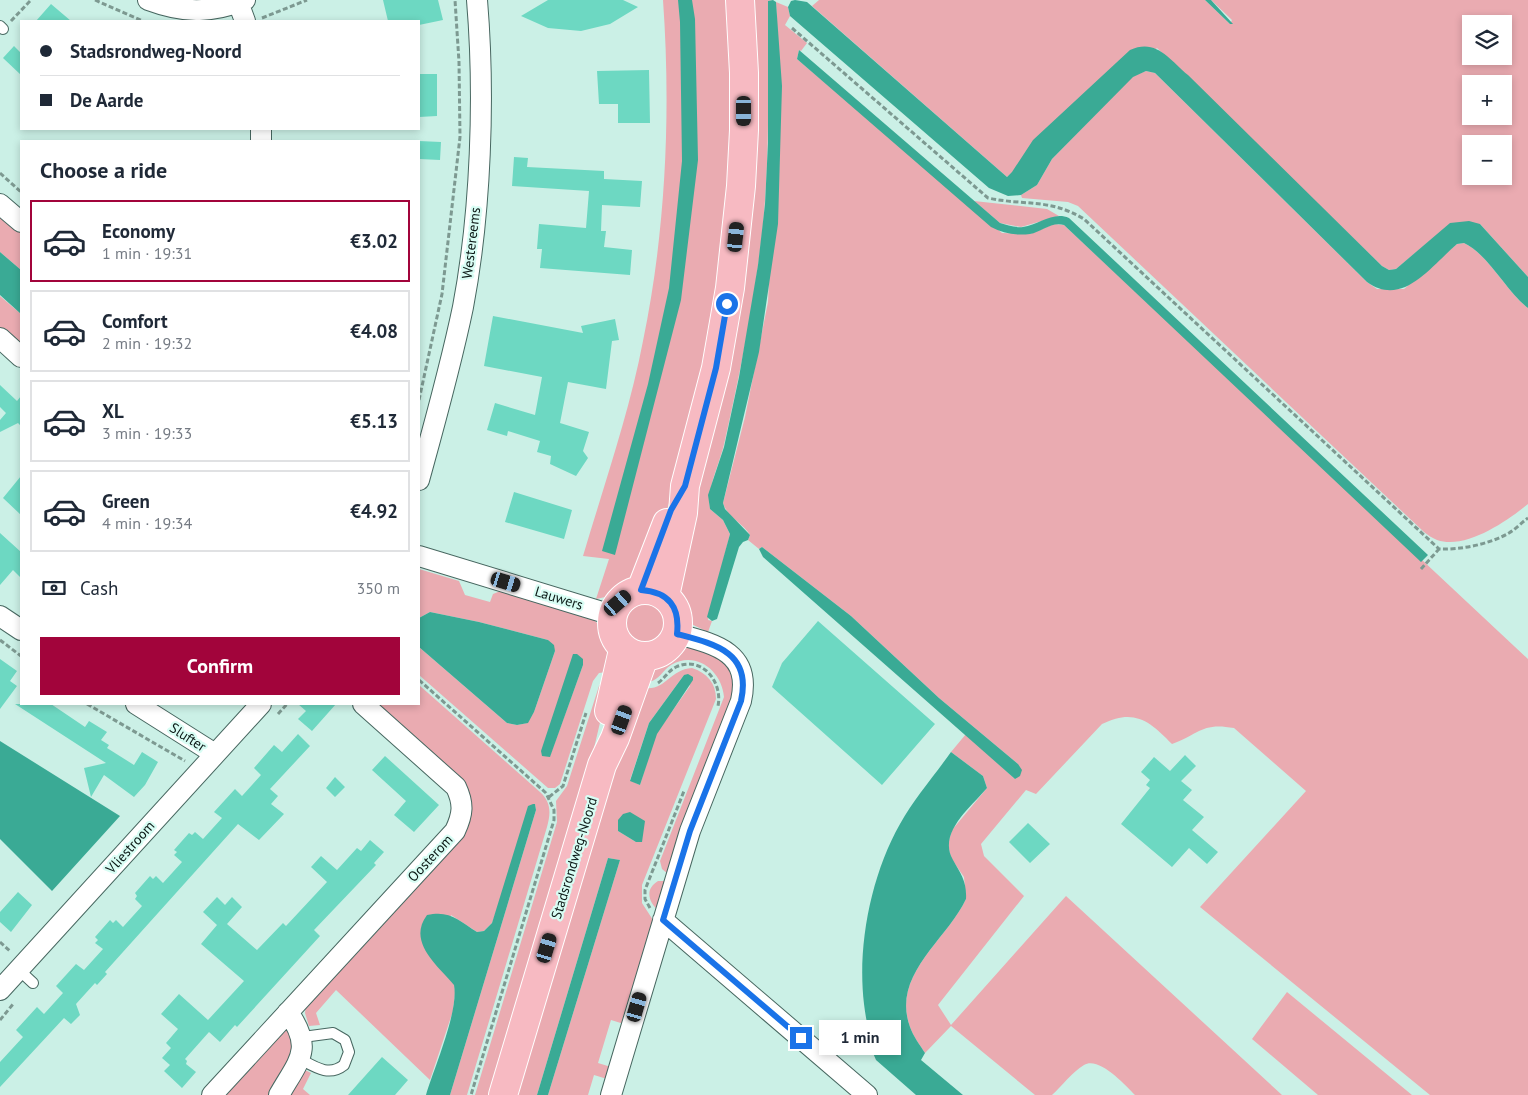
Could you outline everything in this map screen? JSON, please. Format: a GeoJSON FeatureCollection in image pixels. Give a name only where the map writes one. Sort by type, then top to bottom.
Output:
{"type":"FeatureCollection","features":[{"type":"Feature","properties":{"kind":"main road"},"geometry":{"type":"LineString","coordinates":[[653,593],[671,510],[685,486],[716,368],[730,288],[741,186],[744,130],[744,73],[740,0]]}},
{"type":"Feature","properties":{"kind":"main road"},"geometry":{"type":"LineString","coordinates":[[653,593],[674,606],[678,620],[677,634],[670,646],[658,654],[634,653],[616,640],[612,628],[612,615],[618,603],[628,594],[653,593]]}},
{"type":"Feature","properties":{"kind":"main road","name":"Stadsrondweg-Noord"},"geometry":{"type":"LineString","coordinates":[[503,1095],[602,765],[615,738],[635,682],[634,653]]}},
{"type":"Feature","properties":{"kind":"main road","name":"Stadsrondweg-Noord"},"geometry":{"type":"LineString","coordinates":[[602,765],[603,736],[634,653]]}},
{"type":"Feature","properties":{"kind":"street"},"geometry":{"type":"LineString","coordinates":[[148,0],[171,8],[206,11],[241,1],[245,20]]}},
{"type":"Feature","properties":{"kind":"street","name":"Westereems"},"geometry":{"type":"LineString","coordinates":[[420,476],[448,378],[463,305],[474,222],[480,113],[480,34],[477,0]]}},
{"type":"Feature","properties":{"kind":"street"},"geometry":{"type":"LineString","coordinates":[[0,204],[20,221]]}},
{"type":"Feature","properties":{"kind":"street"},"geometry":{"type":"LineString","coordinates":[[0,338],[20,356]]}},
{"type":"Feature","properties":{"kind":"street","name":"Lauwers"},"geometry":{"type":"LineString","coordinates":[[420,556],[612,615]]}},
{"type":"Feature","properties":{"kind":"street"},"geometry":{"type":"LineString","coordinates":[[0,616],[20,629]]}},
{"type":"Feature","properties":{"kind":"street"},"geometry":{"type":"LineString","coordinates":[[611,1095],[690,831],[744,690],[740,669],[724,649],[677,634]]}},
{"type":"Feature","properties":{"kind":"street","name":"Slufter"},"geometry":{"type":"LineString","coordinates":[[138,705],[215,754]]}},
{"type":"Feature","properties":{"kind":"street","name":"Vliestroom"},"geometry":{"type":"LineString","coordinates":[[13,977],[260,705]]}},
{"type":"Feature","properties":{"kind":"street","name":"Oosterom"},"geometry":{"type":"LineString","coordinates":[[212,1095],[455,831],[462,816],[462,800],[456,786],[364,705]]}},
{"type":"Feature","properties":{"kind":"street"},"geometry":{"type":"LineString","coordinates":[[663,920],[867,1095]]}},
{"type":"Feature","properties":{"kind":"street"},"geometry":{"type":"LineString","coordinates":[[278,1095],[300,1059],[303,1036],[288,1012]]}},
{"type":"Feature","properties":{"kind":"lane"},"geometry":{"type":"LineString","coordinates":[[300,1059],[326,1071],[333,1071],[344,1065],[349,1052],[345,1040],[333,1033],[303,1036]]}},
{"type":"Feature","properties":{"kind":"path"},"geometry":{"type":"LineString","coordinates":[[2,27],[31,0]]}},
{"type":"Feature","properties":{"kind":"path"},"geometry":{"type":"LineString","coordinates":[[95,0],[141,20]]}},
{"type":"Feature","properties":{"kind":"path"},"geometry":{"type":"LineString","coordinates":[[256,20],[308,0]]}},
{"type":"Feature","properties":{"kind":"path"},"geometry":{"type":"LineString","coordinates":[[420,395],[442,294],[460,137],[460,62],[455,0]]}},
{"type":"Feature","properties":{"kind":"path"},"geometry":{"type":"LineString","coordinates":[[792,28],[988,198],[1004,201],[1048,203],[1070,210],[1084,219],[1439,549],[1451,550],[1491,540],[1509,533],[1528,518]]}},
{"type":"Feature","properties":{"kind":"path"},"geometry":{"type":"LineString","coordinates":[[0,173],[20,191]]}},
{"type":"Feature","properties":{"kind":"path"},"geometry":{"type":"LineString","coordinates":[[1421,569],[1439,549]]}},
{"type":"Feature","properties":{"kind":"path"},"geometry":{"type":"LineString","coordinates":[[0,640],[20,655]]}},
{"type":"Feature","properties":{"kind":"path"},"geometry":{"type":"LineString","coordinates":[[635,682],[652,685],[661,682],[675,668],[689,665],[701,667],[709,672],[718,684],[720,698],[716,710]]}},
{"type":"Feature","properties":{"kind":"path"},"geometry":{"type":"LineString","coordinates":[[420,681],[549,797],[554,810],[554,820],[471,1095]]}},
{"type":"Feature","properties":{"kind":"path"},"geometry":{"type":"LineString","coordinates":[[89,705],[201,769]]}},
{"type":"Feature","properties":{"kind":"path"},"geometry":{"type":"LineString","coordinates":[[549,797],[563,786],[587,712]]}},
{"type":"Feature","properties":{"kind":"path"},"geometry":{"type":"LineString","coordinates":[[663,920],[647,905],[645,890],[686,787]]}},
{"type":"Feature","properties":{"kind":"shaded area"},"geometry":{"type":"Polygon","coordinates":[[[663,0],[730,0],[734,108],[723,267],[684,454],[666,513],[631,583],[610,596],[596,599],[609,559],[583,556],[631,395],[651,299],[662,214],[666,128],[663,0]]]}},
{"type":"Feature","properties":{"kind":"shaded area"},"geometry":{"type":"Polygon","coordinates":[[[678,0],[692,0],[695,19],[698,160],[681,300],[615,555],[602,551],[648,384],[669,288],[682,161],[678,0]]]}},
{"type":"Feature","properties":{"kind":"shaded area"},"geometry":{"type":"Polygon","coordinates":[[[749,0],[773,0],[768,1],[768,134],[765,200],[758,266],[739,375],[723,449],[710,491],[710,509],[723,520],[730,534],[708,620],[712,621],[708,632],[689,623],[677,596],[708,437],[749,0]]]}},
{"type":"Feature","properties":{"kind":"shaded area"},"geometry":{"type":"Polygon","coordinates":[[[773,0],[776,2],[782,86],[778,224],[759,352],[723,503],[725,509],[750,535],[748,540],[739,547],[717,619],[712,621],[707,617],[730,534],[723,520],[710,509],[708,495],[724,447],[739,377],[758,265],[765,204],[768,143],[768,1],[773,0]]]}},
{"type":"Feature","properties":{"kind":"shaded area"},"geometry":{"type":"Polygon","coordinates":[[[819,0],[1205,0],[1230,24],[1232,20],[1211,0],[1528,0],[1528,277],[1480,224],[1438,234],[1396,269],[1389,270],[1382,266],[1157,48],[1007,177],[812,6],[819,0]]]}},
{"type":"Feature","properties":{"kind":"shaded area"},"geometry":{"type":"Polygon","coordinates":[[[1205,0],[1211,0],[1233,24],[1230,24],[1205,0]]]}},
{"type":"Feature","properties":{"kind":"shaded area"},"geometry":{"type":"Polygon","coordinates":[[[791,1],[807,2],[1007,177],[1033,140],[1130,50],[1139,47],[1155,48],[1188,75],[1382,266],[1389,270],[1396,269],[1450,223],[1469,221],[1480,224],[1528,277],[1528,308],[1481,255],[1464,243],[1457,244],[1427,273],[1404,287],[1393,290],[1380,289],[1367,282],[1155,73],[1146,71],[1133,77],[1052,159],[1037,185],[1021,195],[1008,196],[989,188],[790,16],[788,7],[791,1]]]}},
{"type":"Feature","properties":{"kind":"shaded area"},"geometry":{"type":"Polygon","coordinates":[[[776,2],[788,7],[790,16],[785,25],[807,43],[801,51],[799,50],[797,59],[1002,233],[1030,234],[1054,224],[1064,225],[1528,659],[1528,1095],[1430,1095],[1200,907],[1306,791],[1234,728],[1207,728],[1172,744],[1149,723],[1132,717],[1113,719],[1102,724],[1036,794],[1026,790],[981,844],[984,856],[1024,896],[938,1005],[951,1025],[1066,896],[1282,1095],[1135,1095],[1104,1068],[1090,1063],[1075,1071],[1052,1095],[1035,1095],[951,1026],[925,1053],[910,1027],[906,1008],[908,991],[923,959],[966,899],[964,877],[951,858],[948,844],[952,830],[987,788],[983,776],[951,752],[966,734],[1015,779],[1018,764],[939,698],[851,616],[762,547],[759,549],[748,540],[750,535],[731,516],[723,503],[745,417],[768,302],[779,67],[776,2]]]}},
{"type":"Feature","properties":{"kind":"shaded area"},"geometry":{"type":"Polygon","coordinates":[[[799,50],[1000,223],[1020,227],[1029,226],[1057,216],[1069,218],[1428,555],[1421,562],[1064,225],[1055,224],[1025,235],[1010,234],[991,227],[797,59],[799,50]]]}},
{"type":"Feature","properties":{"kind":"shaded area"},"geometry":{"type":"Polygon","coordinates":[[[1146,71],[1155,73],[1367,282],[1377,289],[1404,289],[1457,244],[1464,243],[1481,255],[1528,308],[1528,504],[1498,525],[1473,537],[1448,542],[1432,537],[1424,532],[1078,206],[1068,202],[1022,198],[1021,195],[1037,185],[1052,159],[1133,76],[1146,71]]]}},
{"type":"Feature","properties":{"kind":"shaded area"},"geometry":{"type":"Polygon","coordinates":[[[974,201],[1047,209],[1059,216],[1021,227],[1000,223],[974,201]]]}},
{"type":"Feature","properties":{"kind":"shaded area"},"geometry":{"type":"Polygon","coordinates":[[[0,212],[20,230],[20,269],[0,252],[0,212]]]}},
{"type":"Feature","properties":{"kind":"shaded area"},"geometry":{"type":"Polygon","coordinates":[[[0,252],[20,269],[20,313],[0,295],[0,252]]]}},
{"type":"Feature","properties":{"kind":"shaded area"},"geometry":{"type":"Polygon","coordinates":[[[0,296],[20,313],[20,346],[0,329],[0,296]]]}},
{"type":"Feature","properties":{"kind":"shaded area"},"geometry":{"type":"Polygon","coordinates":[[[762,547],[851,616],[939,698],[1018,764],[1022,770],[1020,776],[1015,779],[763,557],[759,549],[762,547]]]}},
{"type":"Feature","properties":{"kind":"shaded area"},"geometry":{"type":"Polygon","coordinates":[[[420,569],[459,581],[465,595],[490,602],[493,594],[503,590],[592,618],[600,626],[612,654],[607,672],[599,673],[593,681],[560,784],[555,788],[548,788],[420,676],[420,648],[507,723],[517,725],[527,723],[534,712],[555,651],[548,640],[479,622],[430,612],[420,617],[420,569]],[[583,659],[542,756],[550,756],[583,665],[583,659]]]}},
{"type":"Feature","properties":{"kind":"shaded area"},"geometry":{"type":"Polygon","coordinates":[[[648,602],[655,605],[661,611],[664,622],[663,630],[655,639],[648,642],[640,642],[633,639],[625,630],[624,618],[627,611],[636,603],[648,602]]]}},
{"type":"Feature","properties":{"kind":"shaded area"},"geometry":{"type":"Polygon","coordinates":[[[430,612],[479,622],[548,640],[554,645],[555,651],[534,712],[528,723],[517,725],[507,723],[420,648],[420,617],[430,612]]]}},
{"type":"Feature","properties":{"kind":"shaded area"},"geometry":{"type":"Polygon","coordinates":[[[690,647],[722,660],[730,672],[735,692],[668,874],[662,869],[660,861],[724,697],[722,688],[713,671],[698,662],[690,660],[680,661],[671,665],[656,679],[649,682],[655,664],[676,650],[690,647]]]}},
{"type":"Feature","properties":{"kind":"shaded area"},"geometry":{"type":"Polygon","coordinates":[[[573,654],[577,654],[583,659],[583,665],[550,757],[542,756],[541,751],[573,654]]]}},
{"type":"Feature","properties":{"kind":"shaded area"},"geometry":{"type":"Polygon","coordinates":[[[692,668],[710,679],[716,693],[716,699],[642,885],[642,903],[653,920],[624,1024],[611,1020],[598,1063],[611,1067],[607,1079],[594,1075],[588,1095],[548,1095],[620,860],[608,858],[537,1095],[512,1095],[639,687],[648,688],[661,685],[684,670],[692,668]],[[684,675],[649,723],[630,780],[640,785],[656,734],[690,686],[684,675]],[[618,820],[618,831],[636,842],[618,820]]]}},
{"type":"Feature","properties":{"kind":"shaded area"},"geometry":{"type":"Polygon","coordinates":[[[688,674],[693,677],[693,680],[657,734],[640,785],[630,781],[649,723],[684,675],[688,674]]]}},
{"type":"Feature","properties":{"kind":"shaded area"},"geometry":{"type":"Polygon","coordinates":[[[610,680],[587,778],[492,1095],[475,1095],[557,822],[556,801],[567,786],[599,686],[603,681],[610,680]]]}},
{"type":"Feature","properties":{"kind":"shaded area"},"geometry":{"type":"Polygon","coordinates":[[[420,686],[540,792],[544,796],[549,808],[547,827],[467,1095],[450,1095],[536,810],[535,804],[492,923],[484,931],[477,932],[451,915],[455,993],[453,1011],[430,1080],[336,990],[316,1013],[320,1025],[309,1026],[305,1013],[306,1005],[470,816],[378,705],[420,705],[420,686]]]}},
{"type":"Feature","properties":{"kind":"shaded area"},"geometry":{"type":"Polygon","coordinates":[[[0,741],[120,816],[52,891],[0,839],[0,741]]]}},
{"type":"Feature","properties":{"kind":"shaded area"},"geometry":{"type":"Polygon","coordinates":[[[951,752],[983,776],[987,788],[958,821],[949,840],[949,850],[961,874],[966,899],[923,959],[914,975],[908,991],[906,1008],[911,1030],[925,1053],[921,1060],[963,1095],[916,1095],[876,1060],[873,1053],[862,982],[865,935],[868,911],[874,888],[890,844],[911,806],[951,752]]]}},
{"type":"Feature","properties":{"kind":"shaded area"},"geometry":{"type":"Polygon","coordinates":[[[535,804],[536,810],[450,1095],[426,1095],[445,1040],[455,996],[454,985],[433,961],[422,944],[420,935],[422,925],[427,915],[435,914],[453,917],[477,932],[484,931],[492,923],[528,806],[535,804]]]}},
{"type":"Feature","properties":{"kind":"shaded area"},"geometry":{"type":"Polygon","coordinates":[[[630,812],[645,821],[642,842],[636,842],[618,831],[618,820],[623,814],[630,812]]]}},
{"type":"Feature","properties":{"kind":"shaded area"},"geometry":{"type":"Polygon","coordinates":[[[608,858],[620,860],[548,1095],[537,1095],[608,858]]]}},
{"type":"Feature","properties":{"kind":"shaded area"},"geometry":{"type":"Polygon","coordinates":[[[658,881],[666,881],[658,910],[652,903],[649,895],[651,888],[658,881]]]}},
{"type":"Feature","properties":{"kind":"shaded area"},"geometry":{"type":"Polygon","coordinates":[[[1287,992],[1412,1095],[1318,1095],[1252,1039],[1287,992]]]}},
{"type":"Feature","properties":{"kind":"shaded area"},"geometry":{"type":"Polygon","coordinates":[[[286,1029],[290,1029],[295,1049],[269,1095],[224,1095],[286,1029]]]}},
{"type":"Feature","properties":{"kind":"shaded area"},"geometry":{"type":"Polygon","coordinates":[[[305,1070],[311,1073],[303,1089],[310,1095],[288,1095],[301,1072],[305,1070]]]}},
{"type":"Feature","properties":{"kind":"building"},"geometry":{"type":"Polygon","coordinates":[[[383,0],[438,0],[443,20],[420,25],[420,20],[388,20],[383,0]]]}},
{"type":"Feature","properties":{"kind":"building"},"geometry":{"type":"Polygon","coordinates":[[[548,0],[623,0],[638,7],[610,24],[581,31],[548,28],[521,16],[548,0]]]}},
{"type":"Feature","properties":{"kind":"building"},"geometry":{"type":"Polygon","coordinates":[[[51,4],[70,20],[37,20],[51,4]]]}},
{"type":"Feature","properties":{"kind":"building"},"geometry":{"type":"Polygon","coordinates":[[[14,46],[20,52],[20,74],[3,58],[14,46]]]}},
{"type":"Feature","properties":{"kind":"building"},"geometry":{"type":"Polygon","coordinates":[[[649,70],[650,123],[618,123],[618,104],[599,104],[597,71],[649,70]]]}},
{"type":"Feature","properties":{"kind":"building"},"geometry":{"type":"Polygon","coordinates":[[[420,74],[437,74],[437,116],[420,117],[420,74]]]}},
{"type":"Feature","properties":{"kind":"building"},"geometry":{"type":"Polygon","coordinates":[[[420,141],[441,142],[440,160],[420,159],[420,141]]]}},
{"type":"Feature","properties":{"kind":"building"},"geometry":{"type":"Polygon","coordinates":[[[514,157],[528,158],[527,167],[604,171],[604,179],[642,181],[640,207],[602,205],[601,231],[606,231],[604,247],[632,250],[630,275],[540,268],[542,249],[537,249],[539,224],[586,228],[589,191],[512,186],[514,157]]]}},
{"type":"Feature","properties":{"kind":"building"},"geometry":{"type":"Polygon","coordinates":[[[493,316],[583,333],[581,326],[615,319],[619,340],[612,341],[606,389],[568,382],[560,423],[589,432],[583,451],[588,458],[576,476],[550,464],[551,456],[537,452],[540,441],[508,431],[507,436],[487,430],[495,403],[535,415],[542,377],[484,366],[493,316]]]}},
{"type":"Feature","properties":{"kind":"building"},"geometry":{"type":"Polygon","coordinates":[[[0,385],[17,401],[20,397],[20,425],[18,423],[0,432],[0,420],[6,413],[0,407],[0,385]]]}},
{"type":"Feature","properties":{"kind":"building"},"geometry":{"type":"Polygon","coordinates":[[[20,477],[20,514],[3,498],[20,477]]]}},
{"type":"Feature","properties":{"kind":"building"},"geometry":{"type":"Polygon","coordinates":[[[514,492],[572,510],[564,539],[505,522],[514,492]]]}},
{"type":"Feature","properties":{"kind":"building"},"geometry":{"type":"Polygon","coordinates":[[[0,533],[20,551],[20,577],[13,570],[0,585],[0,533]]]}},
{"type":"Feature","properties":{"kind":"building"},"geometry":{"type":"Polygon","coordinates":[[[818,621],[935,724],[882,785],[772,687],[782,663],[818,621]]]}},
{"type":"Feature","properties":{"kind":"building"},"geometry":{"type":"Polygon","coordinates":[[[0,659],[17,671],[10,681],[17,686],[0,709],[0,659]]]}},
{"type":"Feature","properties":{"kind":"building"},"geometry":{"type":"Polygon","coordinates":[[[15,704],[52,705],[85,727],[89,721],[107,732],[101,740],[109,745],[107,748],[134,765],[142,752],[158,762],[145,785],[134,797],[104,775],[91,797],[84,768],[106,763],[15,704]]]}},
{"type":"Feature","properties":{"kind":"building"},"geometry":{"type":"Polygon","coordinates":[[[299,705],[335,705],[312,731],[298,719],[306,711],[299,705]]]}},
{"type":"Feature","properties":{"kind":"building"},"geometry":{"type":"Polygon","coordinates":[[[298,734],[310,746],[270,789],[278,796],[271,804],[284,814],[259,840],[238,824],[105,972],[107,974],[97,985],[95,983],[76,1004],[80,1015],[71,1024],[64,1018],[0,1087],[0,1062],[23,1037],[16,1030],[37,1007],[44,1014],[63,993],[56,986],[76,964],[84,970],[103,949],[95,943],[98,940],[95,937],[110,920],[113,923],[116,920],[123,927],[142,906],[135,899],[137,896],[135,893],[150,876],[153,879],[156,876],[163,883],[182,862],[174,855],[177,852],[174,850],[189,833],[192,835],[195,832],[203,839],[222,818],[214,812],[235,789],[242,796],[261,775],[254,768],[274,745],[282,752],[298,734]]]}},
{"type":"Feature","properties":{"kind":"building"},"geometry":{"type":"Polygon","coordinates":[[[1185,755],[1196,766],[1181,781],[1192,790],[1183,800],[1204,817],[1192,830],[1218,852],[1207,864],[1189,848],[1172,867],[1121,824],[1150,788],[1146,785],[1150,780],[1141,772],[1154,757],[1170,771],[1185,755]]]}},
{"type":"Feature","properties":{"kind":"building"},"geometry":{"type":"Polygon","coordinates":[[[385,756],[439,805],[414,832],[394,815],[406,801],[372,770],[385,756]]]}},
{"type":"Feature","properties":{"kind":"building"},"geometry":{"type":"Polygon","coordinates":[[[335,777],[345,787],[335,797],[326,788],[335,777]]]}},
{"type":"Feature","properties":{"kind":"building"},"geometry":{"type":"Polygon","coordinates":[[[1028,823],[1050,844],[1030,863],[1009,842],[1028,823]]]}},
{"type":"Feature","properties":{"kind":"building"},"geometry":{"type":"Polygon","coordinates":[[[370,840],[384,852],[374,863],[376,865],[314,930],[320,936],[237,1027],[235,1025],[220,1042],[209,1032],[185,1059],[187,1061],[186,1064],[196,1072],[182,1088],[164,1071],[170,1065],[162,1058],[171,1048],[166,1043],[178,1029],[161,1014],[179,994],[208,1020],[244,981],[201,944],[217,925],[203,912],[217,897],[225,905],[232,897],[242,907],[227,924],[257,950],[283,923],[286,926],[327,882],[311,867],[321,856],[337,870],[357,848],[361,851],[370,840]]]}},
{"type":"Feature","properties":{"kind":"building"},"geometry":{"type":"Polygon","coordinates":[[[18,892],[32,905],[11,932],[0,922],[0,912],[18,892]]]}},
{"type":"Feature","properties":{"kind":"building"},"geometry":{"type":"Polygon","coordinates":[[[382,1057],[408,1080],[395,1095],[348,1095],[382,1057]]]}},
{"type":"Feature","properties":{"kind":"route"},"geometry":{"type":"LineString","coordinates":[[727,304],[716,368],[685,486],[671,510],[641,590],[653,591],[665,596],[674,606],[678,620],[677,634],[724,649],[740,669],[744,681],[744,690],[690,831],[663,920],[801,1038]]}}]}
